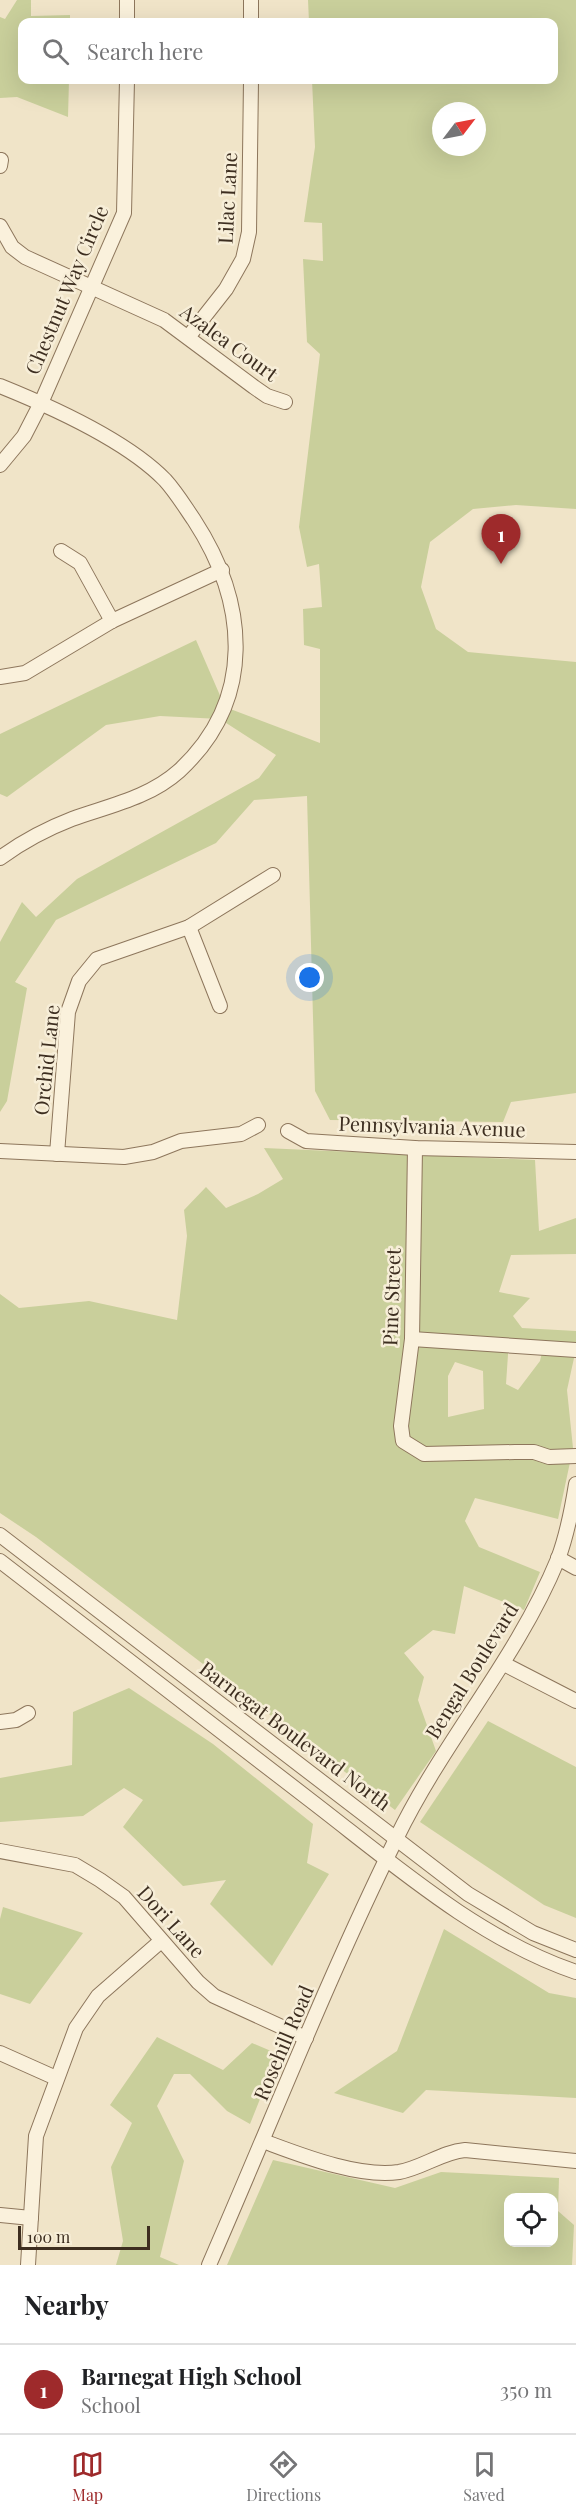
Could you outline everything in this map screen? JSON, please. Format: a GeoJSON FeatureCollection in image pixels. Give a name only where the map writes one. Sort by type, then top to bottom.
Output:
{"type":"FeatureCollection","features":[{"type":"Feature","properties":{"kind":"street"},"geometry":{"type":"LineString","coordinates":[[127,0],[128,18]]}},
{"type":"Feature","properties":{"kind":"street"},"geometry":{"type":"LineString","coordinates":[[251,18],[252,0]]}},
{"type":"Feature","properties":{"kind":"street","name":"Chestnut Way Circle"},"geometry":{"type":"LineString","coordinates":[[0,465],[24,436],[41,403],[124,213],[127,84]]}},
{"type":"Feature","properties":{"kind":"street","name":"Lilac Lane"},"geometry":{"type":"LineString","coordinates":[[189,336],[226,289],[243,260],[249,232],[251,84]]}},
{"type":"Feature","properties":{"kind":"street"},"geometry":{"type":"LineString","coordinates":[[0,166],[1,160]]}},
{"type":"Feature","properties":{"kind":"street","name":"Azalea Court"},"geometry":{"type":"LineString","coordinates":[[0,226],[12,247],[25,257],[164,320],[189,336],[267,396],[285,402]]}},
{"type":"Feature","properties":{"kind":"street"},"geometry":{"type":"LineString","coordinates":[[0,386],[41,403],[100,435],[165,480],[202,533],[222,570],[235,620],[234,670],[223,711],[198,752],[162,786],[52,828],[0,858]]}},
{"type":"Feature","properties":{"kind":"street"},"geometry":{"type":"LineString","coordinates":[[61,551],[80,563],[112,621]]}},
{"type":"Feature","properties":{"kind":"street"},"geometry":{"type":"LineString","coordinates":[[0,677],[25,673],[112,621],[222,570]]}},
{"type":"Feature","properties":{"kind":"street","name":"Orchid Lane"},"geometry":{"type":"LineString","coordinates":[[57,1154],[68,1012],[79,981],[97,959],[189,927],[273,875]]}},
{"type":"Feature","properties":{"kind":"street"},"geometry":{"type":"LineString","coordinates":[[189,927],[220,1006]]}},
{"type":"Feature","properties":{"kind":"street"},"geometry":{"type":"LineString","coordinates":[[0,1151],[124,1157],[153,1152],[181,1141],[242,1134],[258,1125]]}},
{"type":"Feature","properties":{"kind":"street","name":"Pennsylvania Avenue"},"geometry":{"type":"LineString","coordinates":[[288,1131],[306,1141],[415,1148],[576,1152]]}},
{"type":"Feature","properties":{"kind":"street","name":"Pine Street"},"geometry":{"type":"LineString","coordinates":[[415,1148],[412,1339],[400,1426],[406,1444],[424,1454],[534,1452],[549,1457],[576,1456]]}},
{"type":"Feature","properties":{"kind":"street"},"geometry":{"type":"LineString","coordinates":[[412,1339],[576,1350]]}},
{"type":"Feature","properties":{"kind":"street","name":"Bengal Boulevard"},"geometry":{"type":"LineString","coordinates":[[396,1838],[436,1765],[504,1664],[558,1558],[576,1484]]}},
{"type":"Feature","properties":{"kind":"street","name":"Barnegat Boulevard North"},"geometry":{"type":"LineString","coordinates":[[0,1535],[468,1894],[533,1933],[576,1950]]}},
{"type":"Feature","properties":{"kind":"street"},"geometry":{"type":"LineString","coordinates":[[558,1558],[576,1568]]}},
{"type":"Feature","properties":{"kind":"street","name":"Barnegat Boulevard North"},"geometry":{"type":"LineString","coordinates":[[0,1561],[387,1860],[477,1924],[525,1951],[576,1972]]}},
{"type":"Feature","properties":{"kind":"street"},"geometry":{"type":"LineString","coordinates":[[504,1664],[576,1701]]}},
{"type":"Feature","properties":{"kind":"street"},"geometry":{"type":"LineString","coordinates":[[0,1722],[16,1720],[28,1713]]}},
{"type":"Feature","properties":{"kind":"street","name":"Rosehill Road"},"geometry":{"type":"LineString","coordinates":[[208,2265],[396,1838]]}},
{"type":"Feature","properties":{"kind":"street","name":"Dori Lane"},"geometry":{"type":"LineString","coordinates":[[0,1851],[75,1865],[124,1897],[161,1941],[214,1996],[306,2038]]}},
{"type":"Feature","properties":{"kind":"street"},"geometry":{"type":"LineString","coordinates":[[28,2265],[36,2136],[76,2028],[98,1996],[161,1941]]}},
{"type":"Feature","properties":{"kind":"street"},"geometry":{"type":"LineString","coordinates":[[0,2053],[56,2078]]}},
{"type":"Feature","properties":{"kind":"street"},"geometry":{"type":"LineString","coordinates":[[263,2141],[321,2163],[388,2172],[408,2169],[456,2151],[465,2150],[576,2162]]}},
{"type":"Feature","properties":{"kind":"street"},"geometry":{"type":"LineString","coordinates":[[0,2215],[31,2218]]}},
{"type":"Feature","properties":{"kind":"green space"},"geometry":{"type":"Polygon","coordinates":[[[17,0],[31,0],[31,16],[70,15],[70,18],[18,18],[18,84],[69,84],[68,117],[17,97],[0,98],[0,17],[5,19],[17,0]]]}},
{"type":"Feature","properties":{"kind":"green space"},"geometry":{"type":"Polygon","coordinates":[[[308,0],[576,0],[576,509],[516,505],[473,509],[430,542],[421,587],[436,629],[468,652],[576,662],[576,1093],[511,1102],[503,1122],[330,1120],[315,1091],[307,796],[254,800],[216,843],[56,920],[15,982],[27,988],[7,1101],[0,1112],[0,942],[22,902],[36,917],[77,879],[259,778],[276,755],[220,719],[160,716],[106,725],[7,797],[0,794],[0,734],[196,640],[225,707],[320,743],[320,649],[304,645],[303,609],[322,607],[319,564],[307,567],[299,527],[320,354],[307,342],[303,259],[323,261],[322,223],[304,222],[315,147],[312,84],[558,84],[558,18],[309,18],[308,0]]]}},
{"type":"Feature","properties":{"kind":"green space"},"geometry":{"type":"Polygon","coordinates":[[[264,1148],[535,1160],[539,1231],[576,1218],[576,1254],[511,1255],[499,1292],[530,1298],[513,1316],[522,1328],[576,1331],[576,1349],[567,1390],[573,1448],[558,1519],[475,1498],[465,1521],[479,1547],[540,1572],[524,1610],[464,1586],[455,1634],[433,1630],[404,1653],[424,1677],[418,1700],[436,1751],[395,1810],[36,1537],[0,1513],[0,1294],[19,1308],[89,1301],[177,1320],[187,1236],[184,1210],[206,1187],[226,1208],[258,1194],[283,1179],[264,1148]],[[509,1340],[506,1384],[518,1390],[540,1361],[543,1348],[509,1340]],[[455,1362],[448,1376],[448,1417],[484,1409],[483,1371],[455,1362]]]}},
{"type":"Feature","properties":{"kind":"green space"},"geometry":{"type":"Polygon","coordinates":[[[129,1688],[213,1744],[313,1824],[307,1863],[329,1874],[272,1966],[210,1904],[226,1880],[183,1886],[123,1827],[143,1800],[124,1788],[83,1816],[0,1822],[0,1778],[72,1765],[73,1712],[129,1688]]]}},
{"type":"Feature","properties":{"kind":"green space"},"geometry":{"type":"Polygon","coordinates":[[[488,1721],[576,1767],[576,1918],[544,1905],[420,1822],[488,1721]]]}},
{"type":"Feature","properties":{"kind":"green space"},"geometry":{"type":"Polygon","coordinates":[[[3,1907],[83,1933],[30,2004],[0,1994],[0,1919],[3,1907]]]}},
{"type":"Feature","properties":{"kind":"green space"},"geometry":{"type":"Polygon","coordinates":[[[444,1929],[549,1993],[576,1998],[576,2098],[426,2090],[403,2113],[334,2093],[397,2051],[444,1929]]]}},
{"type":"Feature","properties":{"kind":"green space"},"geometry":{"type":"Polygon","coordinates":[[[157,2037],[223,2070],[252,2043],[278,2054],[250,2124],[227,2111],[190,2074],[174,2074],[157,2106],[184,2161],[160,2257],[179,2265],[116,2265],[123,2241],[111,2167],[132,2123],[110,2105],[157,2037]]]}},
{"type":"Feature","properties":{"kind":"green space"},"geometry":{"type":"Polygon","coordinates":[[[273,2160],[395,2188],[441,2172],[559,2178],[558,2211],[574,2225],[572,2265],[227,2265],[273,2160]]]}},
{"type":"Feature","properties":{"kind":"place","name":"Barnegat High School"},"geometry":{"type":"Point","coordinates":[501,564]}}]}
